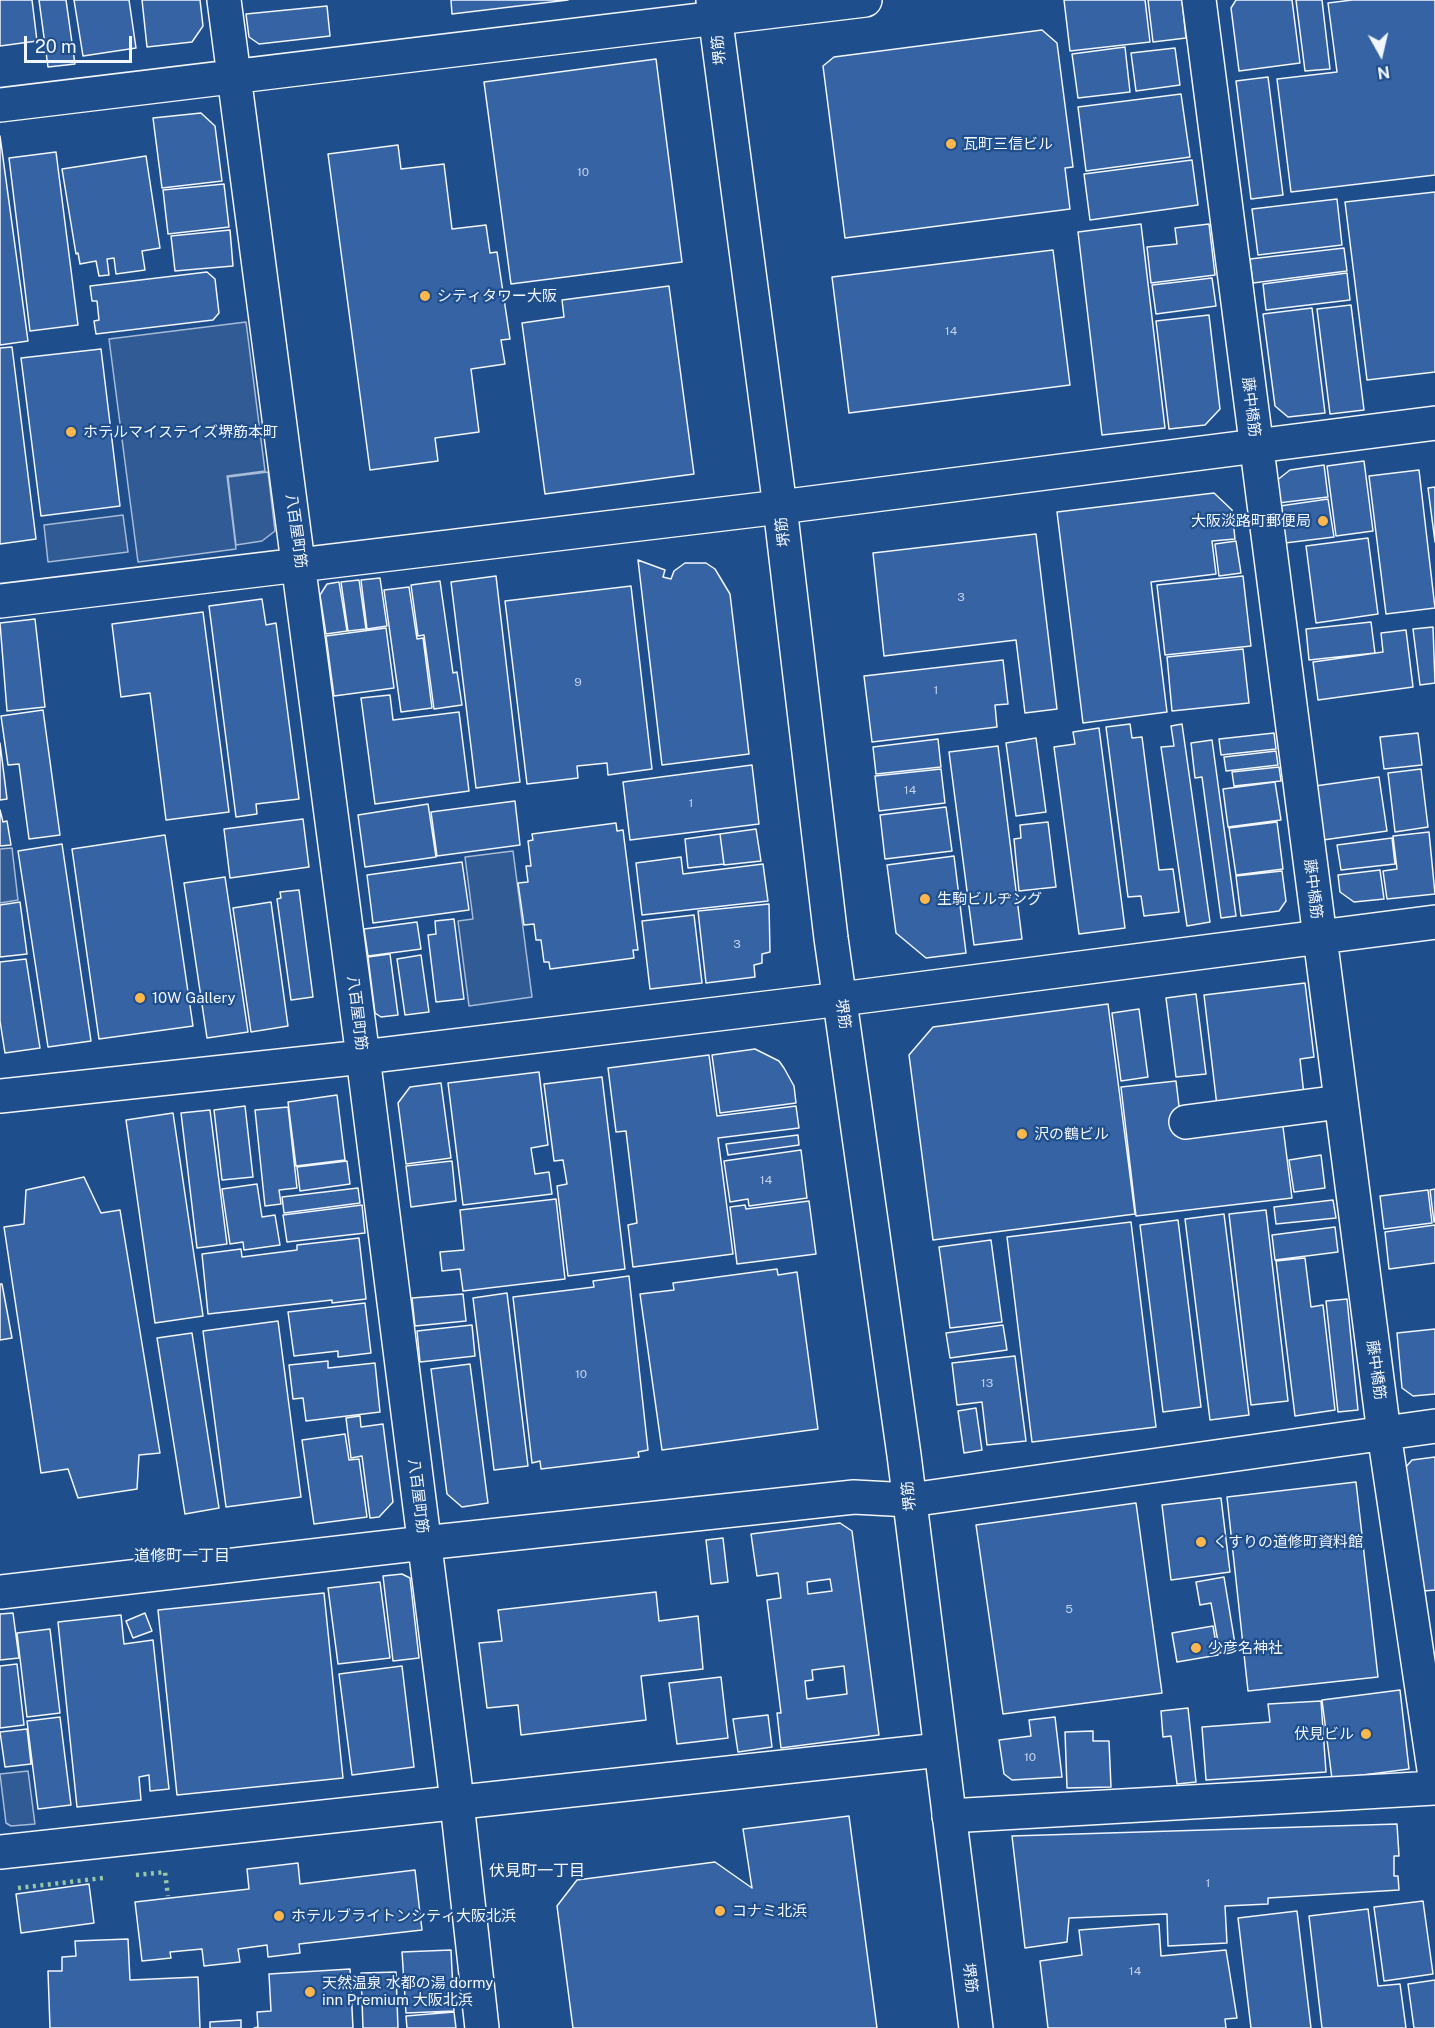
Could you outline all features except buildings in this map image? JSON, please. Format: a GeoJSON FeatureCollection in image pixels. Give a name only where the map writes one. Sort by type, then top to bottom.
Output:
{"type":"FeatureCollection","features":[{"type":"Feature","properties":{"kind":"street","name":"八百屋町筋"},"geometry":{"type":"LineString","coordinates":[[224,0],[300,563],[363,1057],[457,1802],[482,2028]]}},
{"type":"Feature","properties":{"kind":"street"},"geometry":{"type":"LineString","coordinates":[[0,105],[234,76],[714,9],[865,0]]}},
{"type":"Feature","properties":{"kind":"street","name":"藤中橋筋"},"geometry":{"type":"LineString","coordinates":[[1198,0],[1384,1433],[1435,1776]]}},
{"type":"Feature","properties":{"kind":"street","name":"堺筋"},"geometry":{"type":"LineString","coordinates":[[714,9],[780,507],[831,938],[910,1500],[976,2028]]}},
{"type":"Feature","properties":{"kind":"street"},"geometry":{"type":"LineString","coordinates":[[0,601],[300,563],[780,507],[1435,423]]}},
{"type":"Feature","properties":{"kind":"street"},"geometry":{"type":"LineString","coordinates":[[0,1096],[363,1057],[841,999],[1435,922]]}},
{"type":"Feature","properties":{"kind":"street"},"geometry":{"type":"LineString","coordinates":[[1186,1122],[1340,1102]]}},
{"type":"Feature","properties":{"kind":"street"},"geometry":{"type":"LineString","coordinates":[[0,1593],[424,1543],[854,1497],[910,1500],[1435,1426]]}},
{"type":"Feature","properties":{"kind":"street"},"geometry":{"type":"LineString","coordinates":[[0,1852],[940,1750]]}},
{"type":"Feature","properties":{"kind":"street"},"geometry":{"type":"LineString","coordinates":[[949,1816],[1435,1788]]}},
{"type":"Feature","properties":{"kind":"shaded area"},"geometry":{"type":"Polygon","coordinates":[[[246,322],[265,471],[227,476],[236,549],[138,562],[109,339],[246,322]]]}},
{"type":"Feature","properties":{"kind":"shaded area"},"geometry":{"type":"Polygon","coordinates":[[[268,472],[275,531],[262,541],[236,545],[228,477],[268,472]]]}},
{"type":"Feature","properties":{"kind":"shaded area"},"geometry":{"type":"Polygon","coordinates":[[[123,515],[128,552],[48,562],[44,525],[123,515]]]}},
{"type":"Feature","properties":{"kind":"shaded area"},"geometry":{"type":"Polygon","coordinates":[[[12,848],[18,900],[0,903],[0,849],[12,848]]]}},
{"type":"Feature","properties":{"kind":"shaded area"},"geometry":{"type":"Polygon","coordinates":[[[513,851],[532,997],[469,1006],[458,921],[473,919],[465,857],[513,851]]]}},
{"type":"Feature","properties":{"kind":"shaded area"},"geometry":{"type":"Polygon","coordinates":[[[28,1771],[35,1824],[11,1826],[6,1823],[0,1774],[28,1771]]]}},
{"type":"Feature","properties":{"kind":"hedge"},"geometry":{"type":"LineString","coordinates":[[136,1875],[165,1872],[168,1896]]}},
{"type":"Feature","properties":{"kind":"hedge"},"geometry":{"type":"LineString","coordinates":[[18,1888],[103,1878]]}},
{"type":"Feature","properties":{"kind":"place","name":"瓦町三信ビル"},"geometry":{"type":"Point","coordinates":[951,144]}},
{"type":"Feature","properties":{"kind":"place","name":"シティタワー大阪"},"geometry":{"type":"Point","coordinates":[425,296]}},
{"type":"Feature","properties":{"kind":"place","name":"ホテルマイステイズ堺筋本町"},"geometry":{"type":"Point","coordinates":[71,432]}},
{"type":"Feature","properties":{"kind":"place","name":"大阪淡路町郵便局"},"geometry":{"type":"Point","coordinates":[1323,521]}},
{"type":"Feature","properties":{"kind":"place","name":"生駒ビルヂング"},"geometry":{"type":"Point","coordinates":[925,899]}},
{"type":"Feature","properties":{"kind":"place","name":"10W Gallery"},"geometry":{"type":"Point","coordinates":[140,998]}},
{"type":"Feature","properties":{"kind":"place","name":"沢の鶴ビル"},"geometry":{"type":"Point","coordinates":[1022,1134]}},
{"type":"Feature","properties":{"kind":"place","name":"くすりの道修町資料館"},"geometry":{"type":"Point","coordinates":[1201,1542]}},
{"type":"Feature","properties":{"kind":"place","name":"少彦名神社"},"geometry":{"type":"Point","coordinates":[1196,1648]}},
{"type":"Feature","properties":{"kind":"place","name":"伏見ビル"},"geometry":{"type":"Point","coordinates":[1366,1734]}},
{"type":"Feature","properties":{"kind":"place","name":"コナミ北浜"},"geometry":{"type":"Point","coordinates":[720,1911]}},
{"type":"Feature","properties":{"kind":"place","name":"ホテルブライトンシティ大阪北浜"},"geometry":{"type":"Point","coordinates":[279,1916]}},
{"type":"Feature","properties":{"kind":"place","name":"天然温泉 水都の湯 dormy inn Premium 大阪北浜"},"geometry":{"type":"Point","coordinates":[310,1992]}},
{"type":"Feature","properties":{"kind":"district","name":"道修町一丁目"},"geometry":{"type":"Point","coordinates":[182,1556]}},
{"type":"Feature","properties":{"kind":"district","name":"伏見町一丁目"},"geometry":{"type":"Point","coordinates":[537,1871]}}]}
